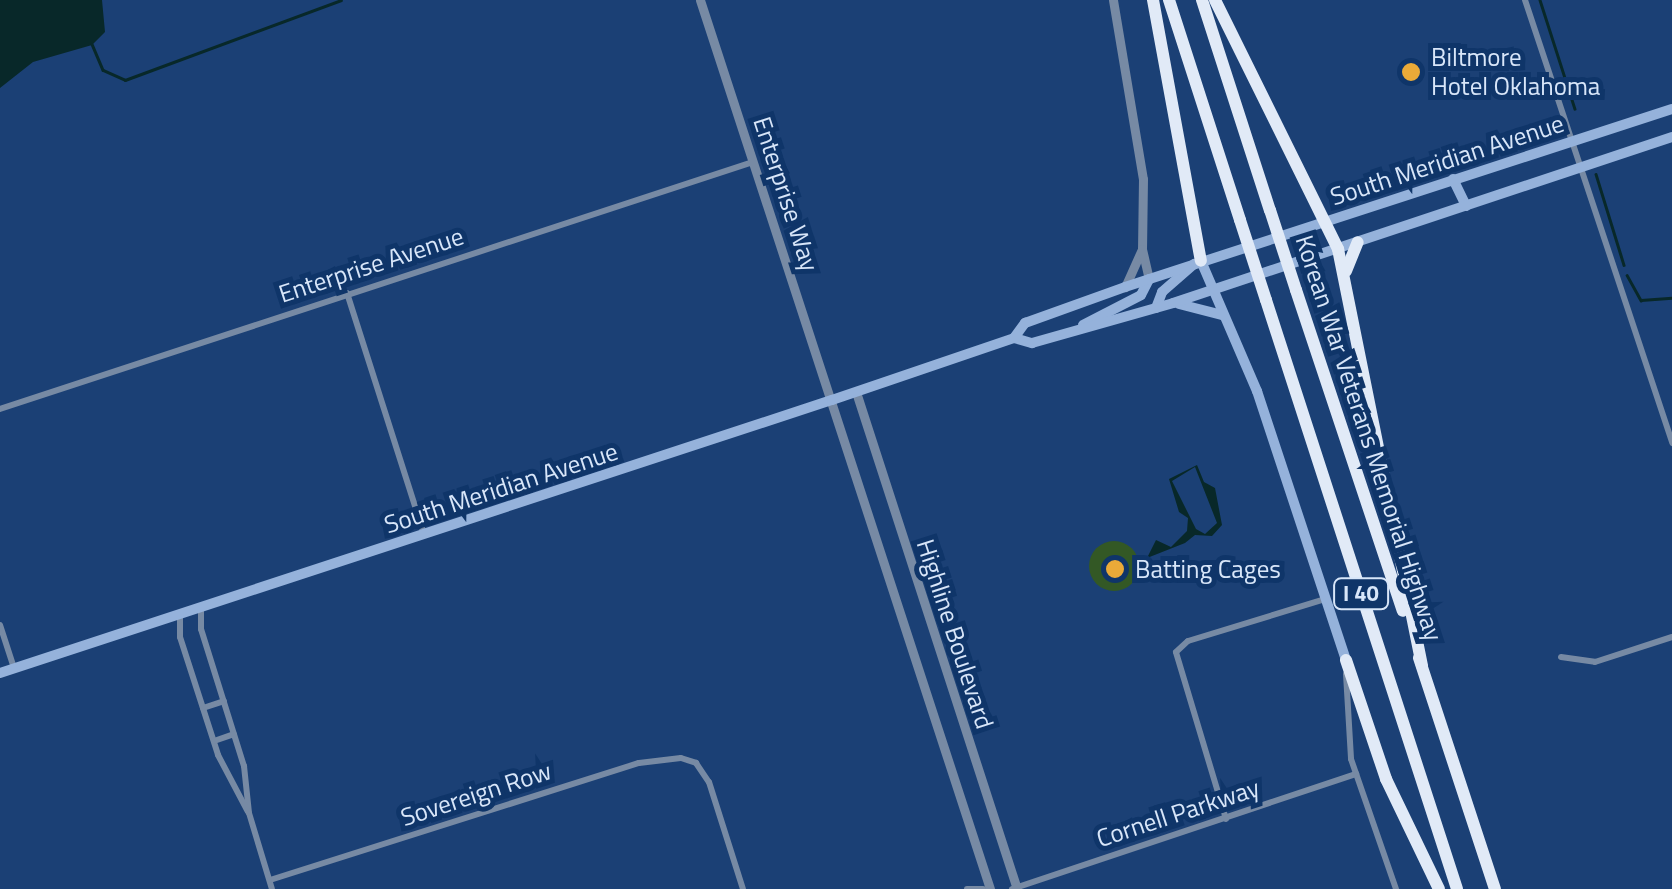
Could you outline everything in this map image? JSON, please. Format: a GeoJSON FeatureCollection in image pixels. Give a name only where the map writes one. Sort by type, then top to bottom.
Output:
{"type":"FeatureCollection","features":[{"type":"Feature","properties":{"kind":"highway"},"geometry":{"type":"LineString","coordinates":[[1153,0],[1197,262]]}},
{"type":"Feature","properties":{"kind":"highway","name":"I 40"},"geometry":{"type":"LineString","coordinates":[[1169,0],[1457,889]]}},
{"type":"Feature","properties":{"kind":"highway","name":"Korean War Veterans Memorial Highway"},"geometry":{"type":"LineString","coordinates":[[1202,0],[1495,889]]}},
{"type":"Feature","properties":{"kind":"highway"},"geometry":{"type":"LineString","coordinates":[[1215,0],[1338,249],[1422,666]]}},
{"type":"Feature","properties":{"kind":"highway"},"geometry":{"type":"LineString","coordinates":[[1346,278],[1358,242]]}},
{"type":"Feature","properties":{"kind":"highway"},"geometry":{"type":"LineString","coordinates":[[1346,660],[1386,779],[1439,889]]}},
{"type":"Feature","properties":{"kind":"main road","name":"South Meridian Avenue"},"geometry":{"type":"LineString","coordinates":[[0,673],[856,392],[1014,338],[1025,323],[1197,262],[1672,109]]}},
{"type":"Feature","properties":{"kind":"main road","name":"South Meridian Avenue"},"geometry":{"type":"LineString","coordinates":[[1014,338],[1032,344],[1173,303],[1672,137]]}},
{"type":"Feature","properties":{"kind":"main road"},"geometry":{"type":"LineString","coordinates":[[1454,179],[1466,206]]}},
{"type":"Feature","properties":{"kind":"main road"},"geometry":{"type":"LineString","coordinates":[[1156,308],[1162,292],[1197,262],[1257,391],[1346,660]]}},
{"type":"Feature","properties":{"kind":"main road"},"geometry":{"type":"LineString","coordinates":[[1077,330],[1141,294],[1149,279]]}},
{"type":"Feature","properties":{"kind":"main road"},"geometry":{"type":"LineString","coordinates":[[1173,303],[1222,315]]}},
{"type":"Feature","properties":{"kind":"street","name":"Enterprise Way"},"geometry":{"type":"LineString","coordinates":[[700,0],[832,400]]}},
{"type":"Feature","properties":{"kind":"street"},"geometry":{"type":"LineString","coordinates":[[1113,0],[1142,162],[1142,249],[1149,279]]}},
{"type":"Feature","properties":{"kind":"street"},"geometry":{"type":"LineString","coordinates":[[1526,0],[1672,443]]}},
{"type":"Feature","properties":{"kind":"street","name":"Enterprise Avenue"},"geometry":{"type":"LineString","coordinates":[[0,409],[754,161]]}},
{"type":"Feature","properties":{"kind":"street"},"geometry":{"type":"LineString","coordinates":[[1125,287],[1142,249]]}},
{"type":"Feature","properties":{"kind":"street"},"geometry":{"type":"LineString","coordinates":[[347,293],[424,534]]}},
{"type":"Feature","properties":{"kind":"street","name":"Highline Boulevard"},"geometry":{"type":"LineString","coordinates":[[856,392],[1015,888]]}},
{"type":"Feature","properties":{"kind":"street","name":"Highline Boulevard"},"geometry":{"type":"LineString","coordinates":[[832,400],[986,889]]}},
{"type":"Feature","properties":{"kind":"street"},"geometry":{"type":"LineString","coordinates":[[852,464],[877,456]]}},
{"type":"Feature","properties":{"kind":"street"},"geometry":{"type":"LineString","coordinates":[[1226,819],[1174,664],[1177,650],[1325,599]]}},
{"type":"Feature","properties":{"kind":"street"},"geometry":{"type":"LineString","coordinates":[[201,606],[201,629],[234,734],[249,813],[271,885]]}},
{"type":"Feature","properties":{"kind":"street"},"geometry":{"type":"LineString","coordinates":[[180,613],[180,637],[214,741],[236,797],[249,813]]}},
{"type":"Feature","properties":{"kind":"street"},"geometry":{"type":"LineString","coordinates":[[0,625],[14,668]]}},
{"type":"Feature","properties":{"kind":"street"},"geometry":{"type":"LineString","coordinates":[[1561,657],[1595,662],[1672,637]]}},
{"type":"Feature","properties":{"kind":"street"},"geometry":{"type":"LineString","coordinates":[[1346,660],[1346,734],[1396,889]]}},
{"type":"Feature","properties":{"kind":"street"},"geometry":{"type":"LineString","coordinates":[[203,708],[224,701]]}},
{"type":"Feature","properties":{"kind":"street"},"geometry":{"type":"LineString","coordinates":[[214,741],[234,734]]}},
{"type":"Feature","properties":{"kind":"street","name":"Sovereign Row"},"geometry":{"type":"LineString","coordinates":[[271,885],[639,763],[682,758],[696,763],[715,796],[744,889]]}},
{"type":"Feature","properties":{"kind":"street","name":"Cornell Parkway"},"geometry":{"type":"LineString","coordinates":[[1015,888],[1356,774]]}},
{"type":"Feature","properties":{"kind":"street"},"geometry":{"type":"LineString","coordinates":[[967,889],[986,889]]}},
{"type":"Feature","properties":{"kind":"green space","name":"Batting Cages"},"geometry":{"type":"Polygon","coordinates":[[[1114,541],[1131,549],[1139,566],[1131,583],[1114,591],[1097,583],[1089,566],[1097,549],[1114,541]]]}},
{"type":"Feature","properties":{"kind":"shaded area"},"geometry":{"type":"Polygon","coordinates":[[[0,0],[102,0],[105,32],[92,45],[33,62],[0,88],[0,0]]]}},
{"type":"Feature","properties":{"kind":"shaded area"},"geometry":{"type":"Polygon","coordinates":[[[1197,465],[1204,482],[1215,488],[1222,525],[1212,536],[1195,535],[1185,543],[1147,558],[1156,540],[1171,547],[1187,531],[1188,518],[1179,512],[1169,479],[1197,465]],[[1195,467],[1172,481],[1196,529],[1205,534],[1217,523],[1195,467]]]}},
{"type":"Feature","properties":{"kind":"waterway"},"geometry":{"type":"LineString","coordinates":[[92,44],[103,70],[125,80],[341,0]]}},
{"type":"Feature","properties":{"kind":"waterway"},"geometry":{"type":"LineString","coordinates":[[1540,0],[1575,109]]}},
{"type":"Feature","properties":{"kind":"waterway"},"geometry":{"type":"LineString","coordinates":[[1596,174],[1624,265]]}},
{"type":"Feature","properties":{"kind":"waterway"},"geometry":{"type":"LineString","coordinates":[[1627,275],[1641,300],[1672,298]]}},
{"type":"Feature","properties":{"kind":"place","name":"Biltmore Hotel Oklahoma"},"geometry":{"type":"Point","coordinates":[1411,72]}},
{"type":"Feature","properties":{"kind":"place","name":"Batting Cages"},"geometry":{"type":"Point","coordinates":[1115,569]}}]}
